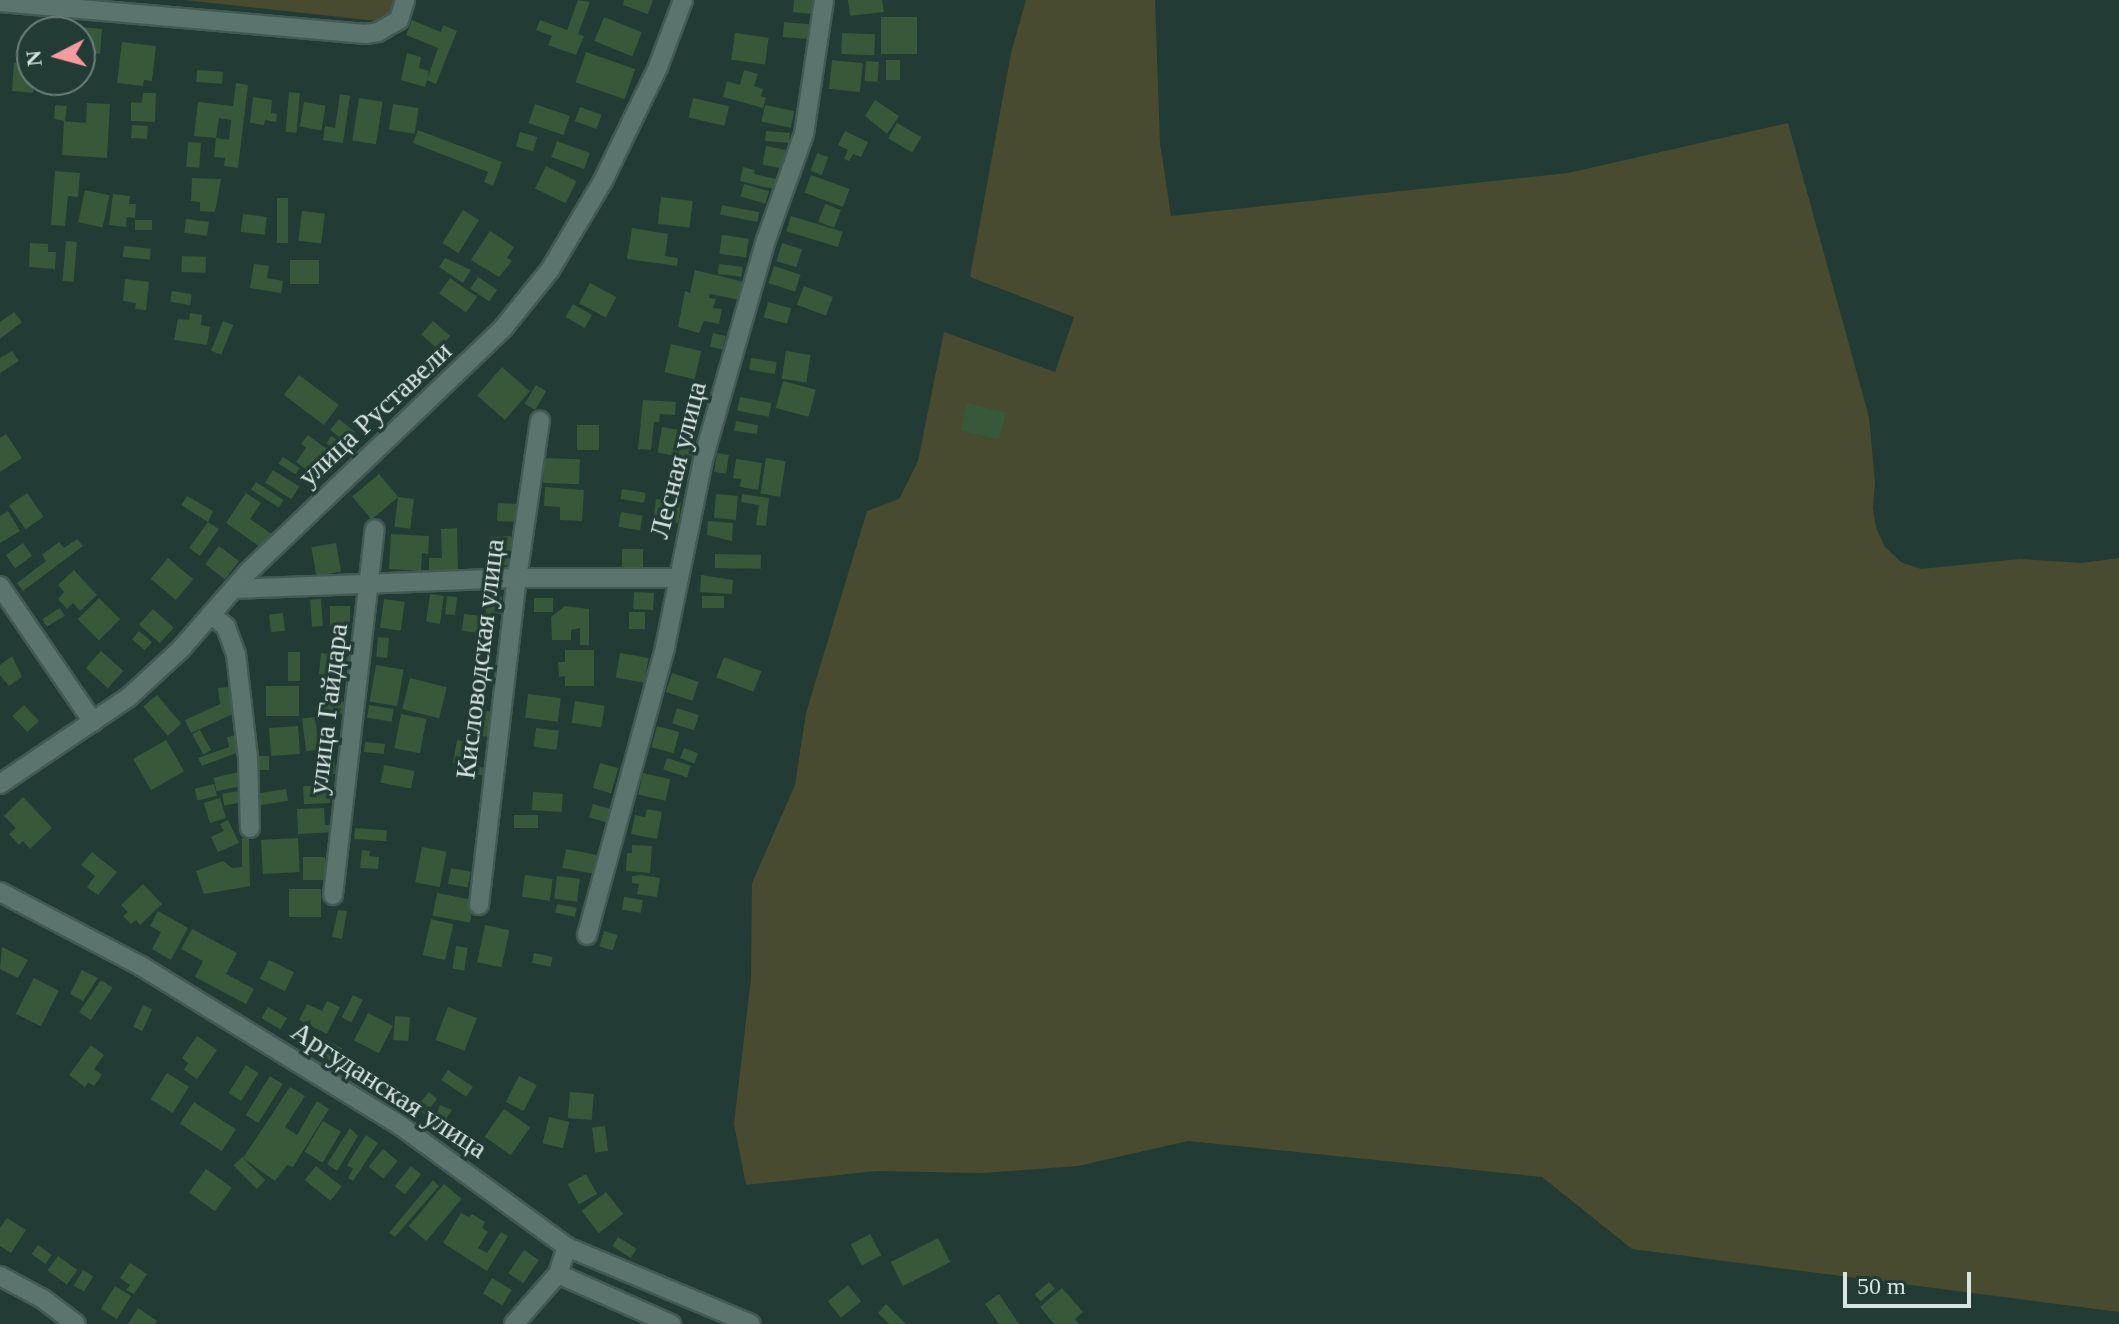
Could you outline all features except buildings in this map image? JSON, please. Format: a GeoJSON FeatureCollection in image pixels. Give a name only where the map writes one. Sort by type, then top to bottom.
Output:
{"type":"FeatureCollection","features":[{"type":"Feature","properties":{"kind":"street"},"geometry":{"type":"LineString","coordinates":[[0,2],[366,34],[378,32],[399,20],[405,0]]}},
{"type":"Feature","properties":{"kind":"street","name":"улица Руставели"},"geometry":{"type":"LineString","coordinates":[[0,784],[129,697],[180,650],[233,589],[478,354],[529,297],[566,246],[603,181],[658,67],[683,0]]}},
{"type":"Feature","properties":{"kind":"street","name":"Лесная улица"},"geometry":{"type":"LineString","coordinates":[[587,935],[665,647],[704,456],[766,240],[804,134],[824,0]]}},
{"type":"Feature","properties":{"kind":"street","name":"Кисловодская улица"},"geometry":{"type":"LineString","coordinates":[[479,905],[517,578],[540,421]]}},
{"type":"Feature","properties":{"kind":"street","name":"улица Гайдара"},"geometry":{"type":"LineString","coordinates":[[333,895],[375,529]]}},
{"type":"Feature","properties":{"kind":"street"},"geometry":{"type":"LineString","coordinates":[[233,589],[371,581],[679,578]]}},
{"type":"Feature","properties":{"kind":"street"},"geometry":{"type":"LineString","coordinates":[[0,586],[93,722]]}},
{"type":"Feature","properties":{"kind":"street"},"geometry":{"type":"LineString","coordinates":[[211,614],[226,627],[236,654],[248,758],[250,828]]}},
{"type":"Feature","properties":{"kind":"street","name":"Аргуданская улица"},"geometry":{"type":"LineString","coordinates":[[0,892],[141,966],[389,1118],[446,1156],[567,1247],[751,1324]]}},
{"type":"Feature","properties":{"kind":"street"},"geometry":{"type":"LineString","coordinates":[[514,1324],[558,1274],[567,1247]]}},
{"type":"Feature","properties":{"kind":"street"},"geometry":{"type":"LineString","coordinates":[[558,1274],[671,1324]]}},
{"type":"Feature","properties":{"kind":"street"},"geometry":{"type":"LineString","coordinates":[[0,1276],[43,1299],[76,1324]]}},
{"type":"Feature","properties":{"kind":"green space"},"geometry":{"type":"Polygon","coordinates":[[[184,0],[396,0],[396,9],[377,21],[184,0]]]}},
{"type":"Feature","properties":{"kind":"green space"},"geometry":{"type":"Polygon","coordinates":[[[1026,0],[1155,0],[1160,143],[1171,216],[1568,173],[1788,123],[1869,417],[1875,482],[1873,508],[1876,528],[1885,547],[1901,562],[1921,569],[2020,559],[2081,563],[2119,558],[2119,1312],[1632,1249],[1542,1177],[1188,1141],[1078,1166],[983,1173],[876,1171],[746,1185],[734,1124],[751,978],[752,883],[795,785],[806,713],[867,511],[899,499],[918,461],[944,332],[1055,372],[1074,317],[970,277],[1011,53],[1026,0]]]}}]}
